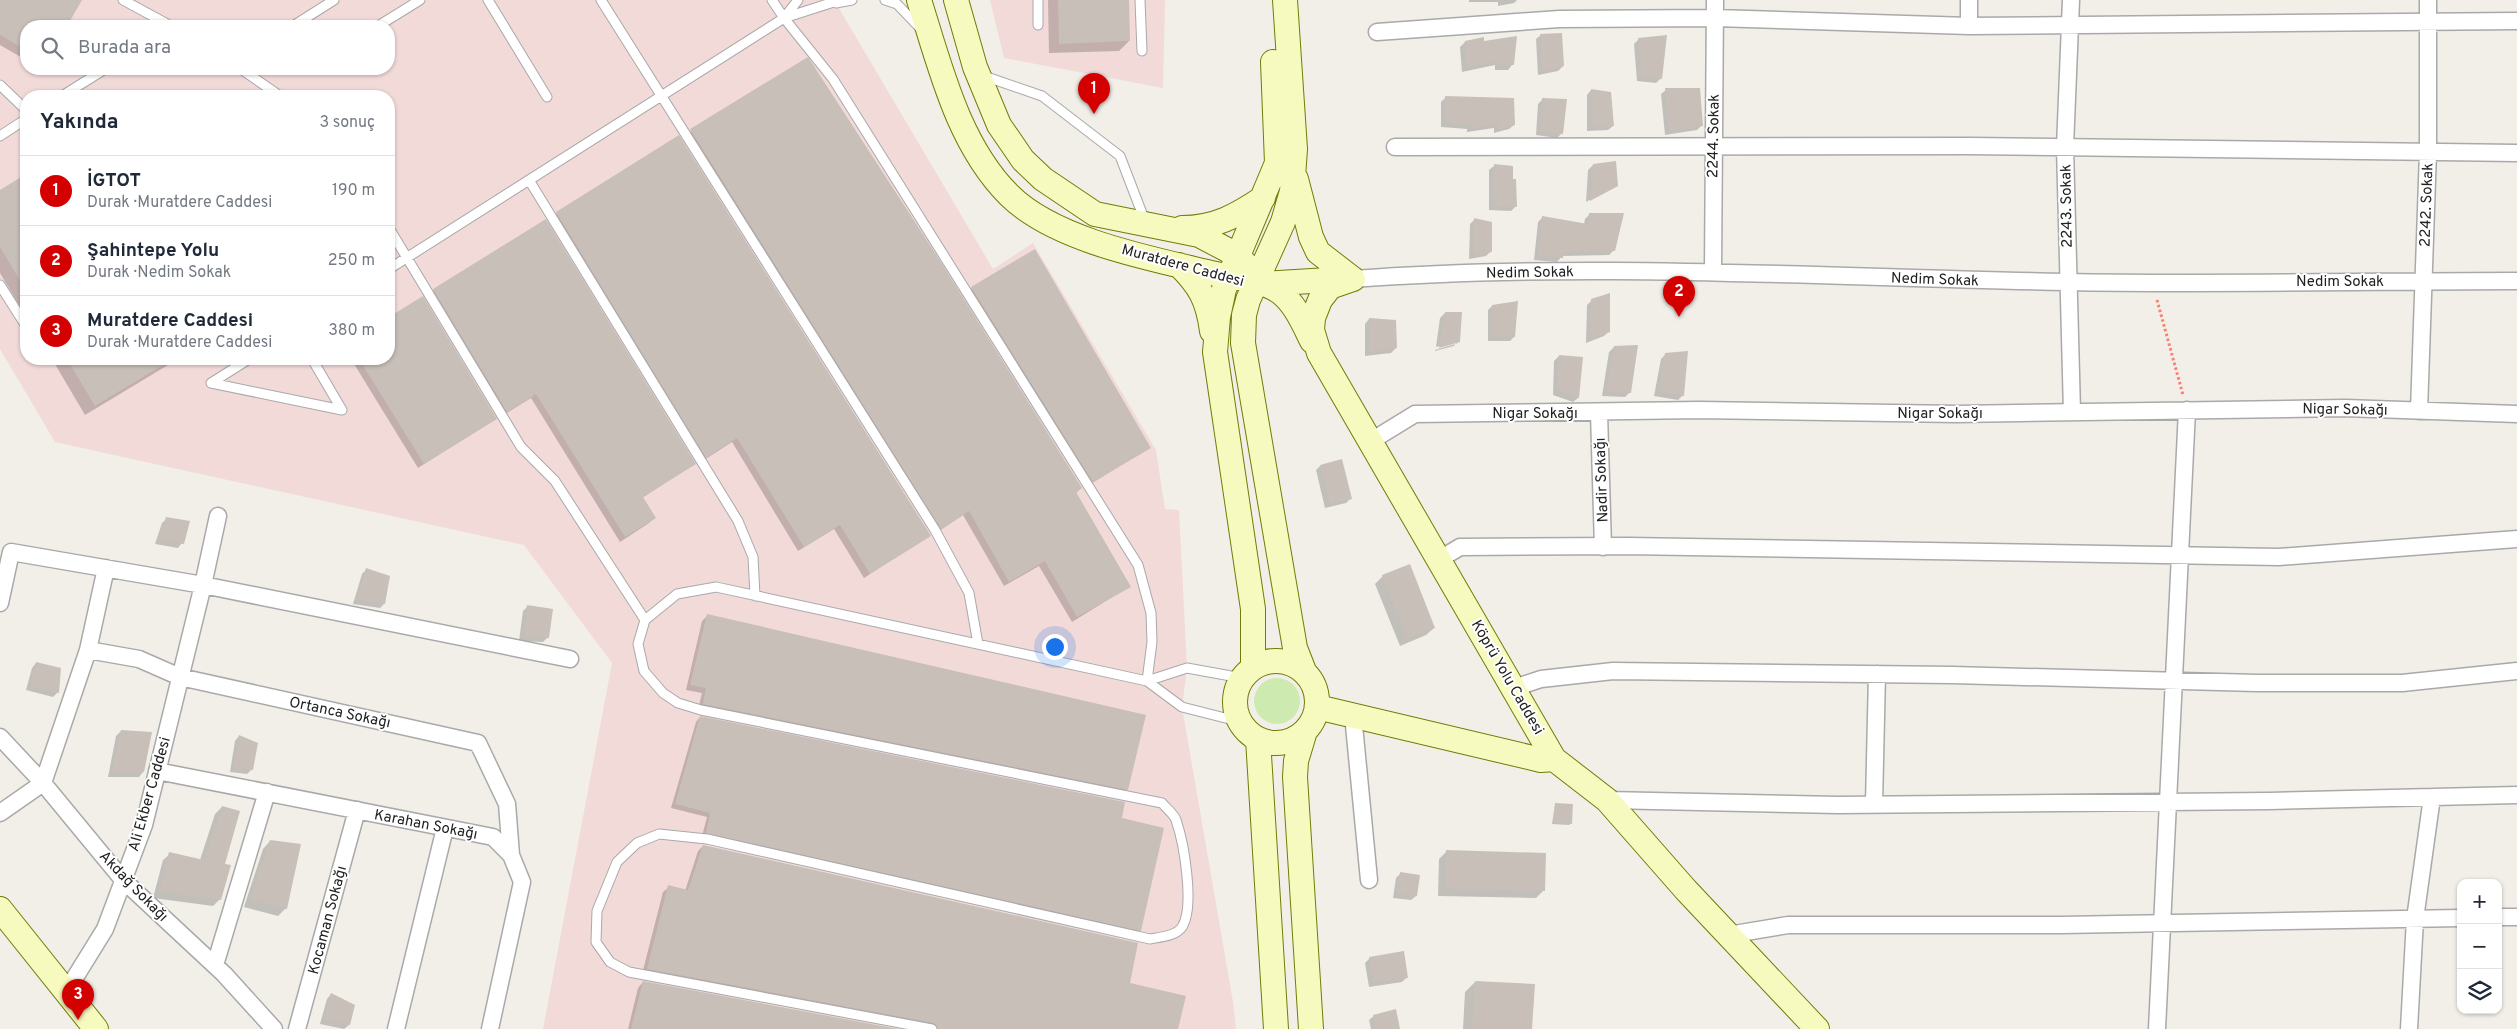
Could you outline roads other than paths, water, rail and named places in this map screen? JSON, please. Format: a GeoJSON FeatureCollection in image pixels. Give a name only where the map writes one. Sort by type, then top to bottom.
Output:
{"type":"FeatureCollection","features":[{"type":"Feature","properties":{"kind":"main road","name":"Muratdere Caddesi"},"geometry":{"type":"LineString","coordinates":[[919,0],[953,102],[982,162],[1009,195],[1031,213],[1074,235],[1179,265],[1257,284]]}},
{"type":"Feature","properties":{"kind":"main road","name":"Muratdere Caddesi"},"geometry":{"type":"LineString","coordinates":[[956,0],[978,74],[999,126],[1023,160],[1043,179],[1074,203],[1096,214],[1146,226],[1176,229],[1199,235],[1237,255],[1250,268],[1257,284]]}},
{"type":"Feature","properties":{"kind":"main road"},"geometry":{"type":"LineString","coordinates":[[1215,352],[1218,317],[1229,277],[1277,163],[1272,0]]}},
{"type":"Feature","properties":{"kind":"main road"},"geometry":{"type":"LineString","coordinates":[[1179,265],[1196,282],[1206,301],[1253,609],[1247,673],[1235,702],[1241,722],[1258,739],[1280,743],[1294,739],[1305,731],[1313,720],[1317,707],[1317,694],[1312,681],[1304,671],[1295,648],[1243,343],[1244,314],[1248,300],[1257,284],[1283,222],[1292,191],[1295,149],[1285,0]]}},
{"type":"Feature","properties":{"kind":"main road"},"geometry":{"type":"LineString","coordinates":[[1294,169],[1311,237],[1318,252],[1353,279]]}},
{"type":"Feature","properties":{"kind":"main road"},"geometry":{"type":"LineString","coordinates":[[1176,229],[1202,228],[1220,222],[1263,198]]}},
{"type":"Feature","properties":{"kind":"main road"},"geometry":{"type":"LineString","coordinates":[[1257,284],[1353,279]]}},
{"type":"Feature","properties":{"kind":"main road","name":"Köprü Yolu Caddesi"},"geometry":{"type":"LineString","coordinates":[[1353,279],[1330,287],[1320,300],[1313,318],[1312,330],[1324,362],[1440,559],[1554,759],[1607,800],[1728,935],[1817,1029]]}},
{"type":"Feature","properties":{"kind":"main road"},"geometry":{"type":"LineString","coordinates":[[1257,284],[1271,288],[1287,300],[1299,316],[1324,362]]}},
{"type":"Feature","properties":{"kind":"main road"},"geometry":{"type":"LineString","coordinates":[[1247,673],[1266,661],[1279,660],[1292,663],[1304,671]]}},
{"type":"Feature","properties":{"kind":"main road"},"geometry":{"type":"LineString","coordinates":[[1317,707],[1541,760],[1554,759]]}},
{"type":"Feature","properties":{"kind":"main road"},"geometry":{"type":"LineString","coordinates":[[1305,731],[1296,761],[1296,777],[1311,1029]]}},
{"type":"Feature","properties":{"kind":"main road"},"geometry":{"type":"LineString","coordinates":[[1258,739],[1276,1029]]}},
{"type":"Feature","properties":{"kind":"main road"},"geometry":{"type":"LineString","coordinates":[[0,909],[96,1029]]}},
{"type":"Feature","properties":{"kind":"street","name":"2244. Sokak"},"geometry":{"type":"LineString","coordinates":[[1713,272],[1712,146],[1715,0]]}},
{"type":"Feature","properties":{"kind":"street"},"geometry":{"type":"LineString","coordinates":[[1969,0],[1969,26]]}},
{"type":"Feature","properties":{"kind":"street","name":"2243. Sokak"},"geometry":{"type":"LineString","coordinates":[[2071,0],[2065,147],[2072,412]]}},
{"type":"Feature","properties":{"kind":"street","name":"2242. Sokak"},"geometry":{"type":"LineString","coordinates":[[2419,411],[2428,152],[2428,0]]}},
{"type":"Feature","properties":{"kind":"street"},"geometry":{"type":"LineString","coordinates":[[1376,32],[1559,19],[1715,18],[1969,26],[2517,21]]}},
{"type":"Feature","properties":{"kind":"street"},"geometry":{"type":"LineString","coordinates":[[1394,146],[2065,147],[2517,153]]}},
{"type":"Feature","properties":{"kind":"street","name":"Nedim Sokak"},"geometry":{"type":"LineString","coordinates":[[1353,279],[1547,271],[1713,272],[2068,282],[2517,281]]}},
{"type":"Feature","properties":{"kind":"street","name":"Nigar Sokağı"},"geometry":{"type":"LineString","coordinates":[[1371,441],[1415,414],[1599,413],[1699,410],[1956,414],[2345,408],[2517,414]]}},
{"type":"Feature","properties":{"kind":"street"},"geometry":{"type":"LineString","coordinates":[[2157,1029],[2187,410]]}},
{"type":"Feature","properties":{"kind":"street","name":"Nadir Sokağı"},"geometry":{"type":"LineString","coordinates":[[1599,413],[1603,547]]}},
{"type":"Feature","properties":{"kind":"street","name":"Ali Ekber Caddesi"},"geometry":{"type":"LineString","coordinates":[[66,992],[104,928],[144,825],[218,516]]}},
{"type":"Feature","properties":{"kind":"street"},"geometry":{"type":"LineString","coordinates":[[1440,559],[1460,547],[1648,546],[2279,557],[2517,539]]}},
{"type":"Feature","properties":{"kind":"street"},"geometry":{"type":"LineString","coordinates":[[0,603],[11,552],[203,585],[570,660]]}},
{"type":"Feature","properties":{"kind":"street"},"geometry":{"type":"LineString","coordinates":[[0,813],[43,783],[88,650],[106,568]]}},
{"type":"Feature","properties":{"kind":"street","name":"Ortanca Sokağı"},"geometry":{"type":"LineString","coordinates":[[88,650],[139,660],[180,677],[478,742],[507,804],[511,855]]}},
{"type":"Feature","properties":{"kind":"street"},"geometry":{"type":"LineString","coordinates":[[1514,688],[1542,679],[1613,671],[1877,674],[2257,683],[2402,683],[2517,672]]}},
{"type":"Feature","properties":{"kind":"street"},"geometry":{"type":"LineString","coordinates":[[1874,804],[1877,674]]}},
{"type":"Feature","properties":{"kind":"street"},"geometry":{"type":"LineString","coordinates":[[1353,715],[1369,880]]}},
{"type":"Feature","properties":{"kind":"street","name":"Akdağ Sokağı"},"geometry":{"type":"LineString","coordinates":[[0,737],[43,783],[123,880],[215,965],[274,1029]]}},
{"type":"Feature","properties":{"kind":"street","name":"Karahan Sokağı"},"geometry":{"type":"LineString","coordinates":[[157,771],[493,837],[511,855],[522,882],[490,1029]]}},
{"type":"Feature","properties":{"kind":"street"},"geometry":{"type":"LineString","coordinates":[[215,965],[267,792]]}},
{"type":"Feature","properties":{"kind":"street"},"geometry":{"type":"LineString","coordinates":[[1607,800],[1874,804],[2269,801],[2517,795]]}},
{"type":"Feature","properties":{"kind":"street"},"geometry":{"type":"LineString","coordinates":[[2409,1029],[2415,919],[2432,797]]}},
{"type":"Feature","properties":{"kind":"street","name":"Kocaman Sokağı"},"geometry":{"type":"LineString","coordinates":[[297,1029],[357,810]]}},
{"type":"Feature","properties":{"kind":"street"},"geometry":{"type":"LineString","coordinates":[[396,1029],[445,828]]}},
{"type":"Feature","properties":{"kind":"street"},"geometry":{"type":"LineString","coordinates":[[2502,917],[2517,917]]}},
{"type":"Feature","properties":{"kind":"street"},"geometry":{"type":"LineString","coordinates":[[1728,935],[1788,926],[2162,924],[2457,918]]}},
{"type":"Feature","properties":{"kind":"lane"},"geometry":{"type":"LineString","coordinates":[[124,0],[160,20]]}},
{"type":"Feature","properties":{"kind":"lane"},"geometry":{"type":"LineString","coordinates":[[302,20],[334,0]]}},
{"type":"Feature","properties":{"kind":"lane"},"geometry":{"type":"LineString","coordinates":[[388,20],[420,0]]}},
{"type":"Feature","properties":{"kind":"lane"},"geometry":{"type":"LineString","coordinates":[[488,0],[547,97]]}},
{"type":"Feature","properties":{"kind":"lane"},"geometry":{"type":"LineString","coordinates":[[601,0],[935,530],[969,593],[978,644]]}},
{"type":"Feature","properties":{"kind":"lane"},"geometry":{"type":"LineString","coordinates":[[772,0],[784,18],[833,79],[1138,565],[1151,613],[1152,642],[1147,680]]}},
{"type":"Feature","properties":{"kind":"lane"},"geometry":{"type":"LineString","coordinates":[[784,18],[798,0]]}},
{"type":"Feature","properties":{"kind":"lane"},"geometry":{"type":"LineString","coordinates":[[395,266],[784,18],[838,1],[852,0]]}},
{"type":"Feature","properties":{"kind":"lane"},"geometry":{"type":"LineString","coordinates":[[885,0],[897,4],[909,14],[935,47]]}},
{"type":"Feature","properties":{"kind":"lane"},"geometry":{"type":"LineString","coordinates":[[1038,0],[1038,25]]}},
{"type":"Feature","properties":{"kind":"lane"},"geometry":{"type":"LineString","coordinates":[[1140,0],[1142,51]]}},
{"type":"Feature","properties":{"kind":"lane"},"geometry":{"type":"LineString","coordinates":[[978,74],[1042,96],[1120,156],[1146,226]]}},
{"type":"Feature","properties":{"kind":"lane"},"geometry":{"type":"LineString","coordinates":[[72,90],[95,75]]}},
{"type":"Feature","properties":{"kind":"lane"},"geometry":{"type":"LineString","coordinates":[[250,75],[271,90]]}},
{"type":"Feature","properties":{"kind":"lane"},"geometry":{"type":"LineString","coordinates":[[0,85],[20,104]]}},
{"type":"Feature","properties":{"kind":"lane"},"geometry":{"type":"LineString","coordinates":[[0,136],[20,123]]}},
{"type":"Feature","properties":{"kind":"lane"},"geometry":{"type":"LineString","coordinates":[[529,180],[738,521],[753,557],[755,596]]}},
{"type":"Feature","properties":{"kind":"lane"},"geometry":{"type":"LineString","coordinates":[[395,237],[521,447],[555,481],[645,620]]}},
{"type":"Feature","properties":{"kind":"lane"},"geometry":{"type":"LineString","coordinates":[[0,285],[20,317]]}},
{"type":"Feature","properties":{"kind":"lane"},"geometry":{"type":"LineString","coordinates":[[240,365],[211,383],[342,410],[316,365]]}},
{"type":"Feature","properties":{"kind":"lane"},"geometry":{"type":"LineString","coordinates":[[932,1029],[629,972],[610,962],[596,942],[598,911],[617,862],[637,843],[660,834],[706,839],[1150,938],[1169,936],[1182,928],[1188,913],[1188,886],[1176,818],[1162,802],[701,710],[678,703],[663,693],[644,671],[638,644],[645,620],[677,594],[716,587],[1147,680],[1182,707],[1241,722]]}},
{"type":"Feature","properties":{"kind":"lane"},"geometry":{"type":"LineString","coordinates":[[1147,680],[1188,668],[1247,673]]}},
{"type":"Feature","properties":{"kind":"place","name":"İGTOT"},"geometry":{"type":"Point","coordinates":[1094,114]}},
{"type":"Feature","properties":{"kind":"place","name":"Şahintepe Yolu"},"geometry":{"type":"Point","coordinates":[1679,317]}},
{"type":"Feature","properties":{"kind":"place","name":"Muratdere Caddesi"},"geometry":{"type":"Point","coordinates":[78,1020]}}]}
